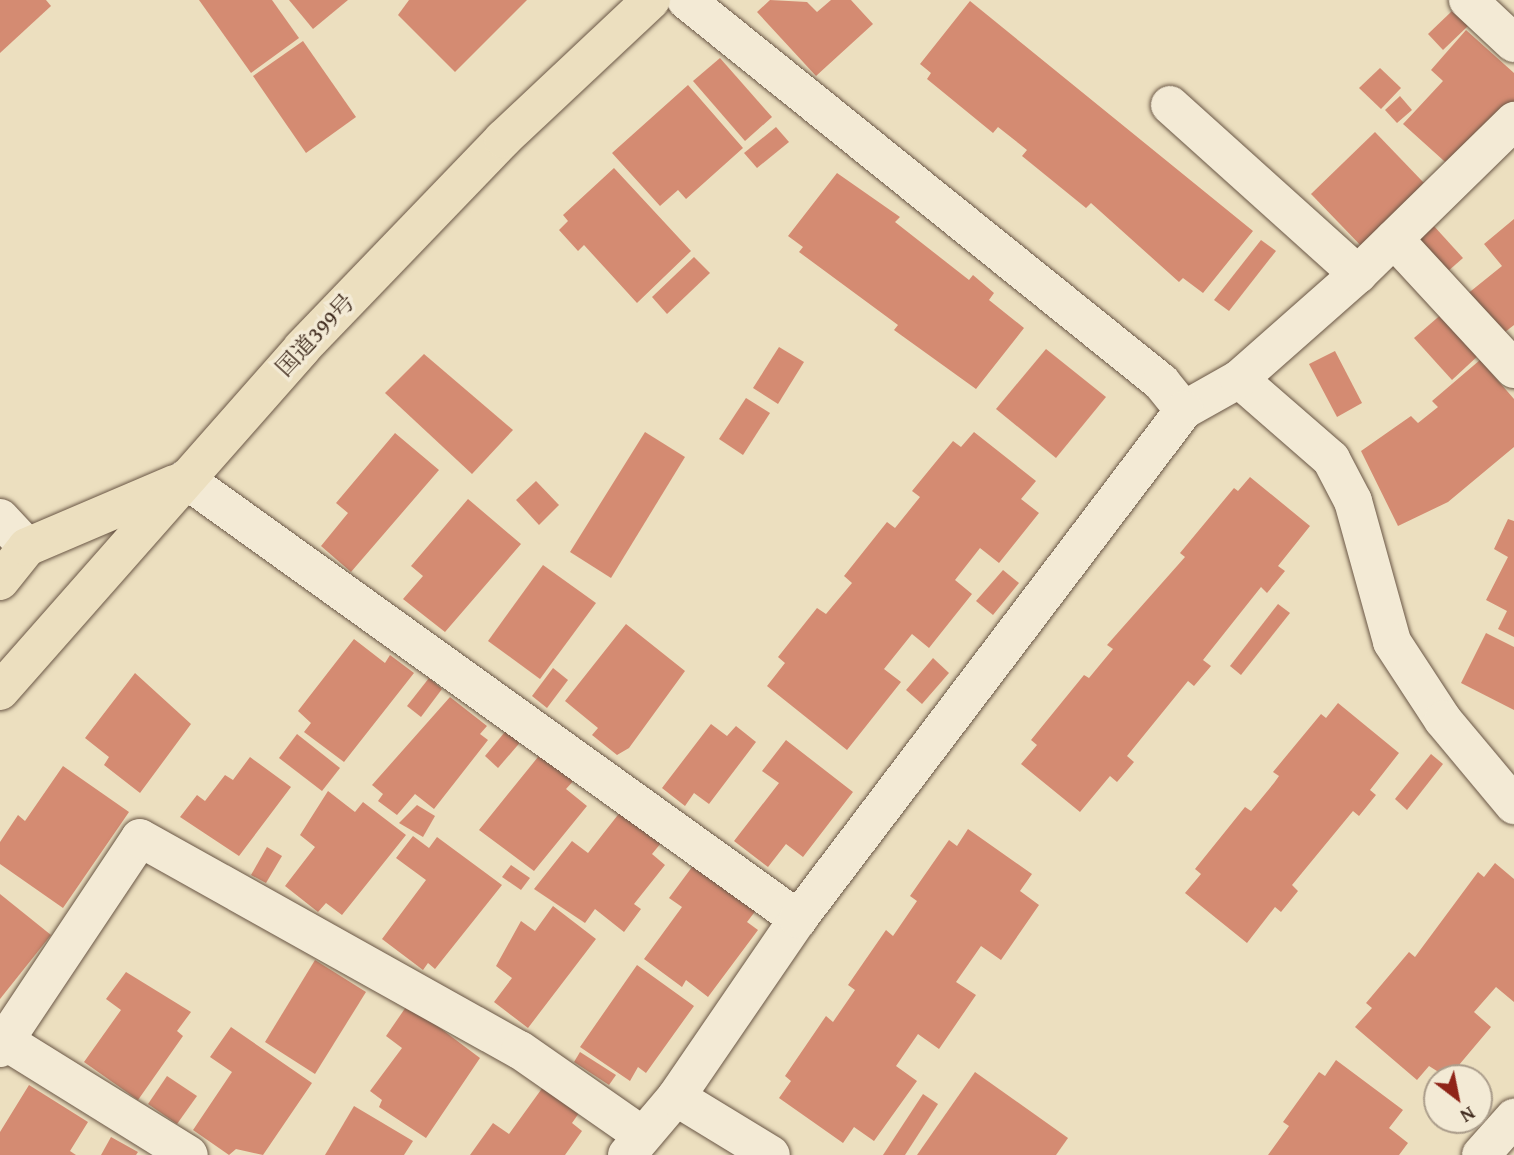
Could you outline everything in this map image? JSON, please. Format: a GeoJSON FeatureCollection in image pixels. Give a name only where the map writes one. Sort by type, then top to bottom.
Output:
{"type":"FeatureCollection","features":[{"type":"Feature","properties":{"kind":"highway","name":"国道399号"},"geometry":{"type":"LineString","coordinates":[[0,691],[185,479],[503,139],[651,0]]}},
{"type":"Feature","properties":{"kind":"highway"},"geometry":{"type":"LineString","coordinates":[[0,581],[27,547],[185,479]]}},
{"type":"Feature","properties":{"kind":"street"},"geometry":{"type":"LineString","coordinates":[[686,0],[1161,382],[1184,410]]}},
{"type":"Feature","properties":{"kind":"street"},"geometry":{"type":"LineString","coordinates":[[1468,0],[1514,43]]}},
{"type":"Feature","properties":{"kind":"street"},"geometry":{"type":"LineString","coordinates":[[1170,105],[1358,274]]}},
{"type":"Feature","properties":{"kind":"street"},"geometry":{"type":"LineString","coordinates":[[189,1155],[2,1042],[140,838],[520,1050],[634,1145],[676,1097],[798,919],[1184,410],[1239,379],[1358,274],[1514,121]]}},
{"type":"Feature","properties":{"kind":"street"},"geometry":{"type":"LineString","coordinates":[[1394,239],[1514,369]]}},
{"type":"Feature","properties":{"kind":"street"},"geometry":{"type":"LineString","coordinates":[[1239,379],[1331,459],[1353,500],[1392,642],[1443,720],[1514,805]]}},
{"type":"Feature","properties":{"kind":"street"},"geometry":{"type":"LineString","coordinates":[[185,479],[798,919]]}},
{"type":"Feature","properties":{"kind":"street"},"geometry":{"type":"LineString","coordinates":[[0,518],[27,547]]}},
{"type":"Feature","properties":{"kind":"street"},"geometry":{"type":"LineString","coordinates":[[676,1097],[771,1155]]}},
{"type":"Feature","properties":{"kind":"street"},"geometry":{"type":"LineString","coordinates":[[1481,1155],[1514,1118]]}},
{"type":"Feature","properties":{"kind":"building"},"geometry":{"type":"Polygon","coordinates":[[[0,0],[46,0],[51,6],[0,53],[0,0]]]}},
{"type":"Feature","properties":{"kind":"building"},"geometry":{"type":"Polygon","coordinates":[[[199,0],[272,0],[299,38],[251,73],[199,0]]]}},
{"type":"Feature","properties":{"kind":"building"},"geometry":{"type":"Polygon","coordinates":[[[289,0],[348,0],[313,29],[289,0]]]}},
{"type":"Feature","properties":{"kind":"building"},"geometry":{"type":"Polygon","coordinates":[[[409,0],[527,0],[455,72],[398,15],[409,0]]]}},
{"type":"Feature","properties":{"kind":"building"},"geometry":{"type":"Polygon","coordinates":[[[770,0],[807,2],[817,12],[831,0],[851,0],[873,24],[816,76],[757,12],[770,0]]]}},
{"type":"Feature","properties":{"kind":"building"},"geometry":{"type":"Polygon","coordinates":[[[970,1],[1253,231],[1203,293],[1183,278],[1179,282],[1091,203],[1086,208],[1022,156],[1027,150],[998,127],[993,133],[927,79],[931,73],[920,64],[970,1]]]}},
{"type":"Feature","properties":{"kind":"building"},"geometry":{"type":"Polygon","coordinates":[[[1452,11],[1468,26],[1443,50],[1428,34],[1452,11]]]}},
{"type":"Feature","properties":{"kind":"building"},"geometry":{"type":"Polygon","coordinates":[[[1466,30],[1514,73],[1514,102],[1453,169],[1403,124],[1443,81],[1431,70],[1466,30]]]}},
{"type":"Feature","properties":{"kind":"building"},"geometry":{"type":"Polygon","coordinates":[[[303,41],[356,117],[306,153],[253,76],[303,41]]]}},
{"type":"Feature","properties":{"kind":"building"},"geometry":{"type":"Polygon","coordinates":[[[720,58],[772,117],[745,141],[693,81],[720,58]]]}},
{"type":"Feature","properties":{"kind":"building"},"geometry":{"type":"Polygon","coordinates":[[[1380,68],[1401,88],[1381,109],[1359,88],[1380,68]]]}},
{"type":"Feature","properties":{"kind":"building"},"geometry":{"type":"Polygon","coordinates":[[[688,85],[743,148],[686,199],[678,190],[660,206],[612,153],[688,85]]]}},
{"type":"Feature","properties":{"kind":"building"},"geometry":{"type":"Polygon","coordinates":[[[1400,96],[1412,110],[1397,123],[1385,110],[1400,96]]]}},
{"type":"Feature","properties":{"kind":"building"},"geometry":{"type":"Polygon","coordinates":[[[776,127],[789,142],[757,168],[744,153],[776,127]]]}},
{"type":"Feature","properties":{"kind":"building"},"geometry":{"type":"Polygon","coordinates":[[[1375,132],[1424,183],[1366,251],[1311,194],[1375,132]]]}},
{"type":"Feature","properties":{"kind":"building"},"geometry":{"type":"Polygon","coordinates":[[[614,168],[691,251],[637,303],[584,245],[578,251],[559,230],[568,221],[563,215],[614,168]]]}},
{"type":"Feature","properties":{"kind":"building"},"geometry":{"type":"Polygon","coordinates":[[[837,173],[900,217],[895,222],[969,280],[973,275],[994,293],[989,300],[1024,328],[976,389],[894,330],[898,325],[799,252],[803,247],[788,236],[837,173]]]}},
{"type":"Feature","properties":{"kind":"building"},"geometry":{"type":"Polygon","coordinates":[[[1514,219],[1514,325],[1500,336],[1466,295],[1502,266],[1484,244],[1514,219]]]}},
{"type":"Feature","properties":{"kind":"building"},"geometry":{"type":"Polygon","coordinates":[[[1433,225],[1463,258],[1447,272],[1417,240],[1433,225]]]}},
{"type":"Feature","properties":{"kind":"building"},"geometry":{"type":"Polygon","coordinates":[[[1261,240],[1276,251],[1229,311],[1214,300],[1261,240]]]}},
{"type":"Feature","properties":{"kind":"building"},"geometry":{"type":"Polygon","coordinates":[[[694,257],[710,273],[667,314],[652,297],[694,257]]]}},
{"type":"Feature","properties":{"kind":"building"},"geometry":{"type":"Polygon","coordinates":[[[1444,312],[1481,353],[1452,380],[1414,338],[1444,312]]]}},
{"type":"Feature","properties":{"kind":"building"},"geometry":{"type":"Polygon","coordinates":[[[779,347],[804,362],[778,404],[753,388],[779,347]]]}},
{"type":"Feature","properties":{"kind":"building"},"geometry":{"type":"Polygon","coordinates":[[[1046,349],[1106,397],[1056,458],[996,409],[1046,349]]]}},
{"type":"Feature","properties":{"kind":"building"},"geometry":{"type":"Polygon","coordinates":[[[1335,351],[1362,403],[1337,417],[1309,364],[1335,351]]]}},
{"type":"Feature","properties":{"kind":"building"},"geometry":{"type":"Polygon","coordinates":[[[424,354],[513,430],[472,474],[385,393],[424,354]]]}},
{"type":"Feature","properties":{"kind":"building"},"geometry":{"type":"Polygon","coordinates":[[[1480,360],[1514,399],[1514,447],[1448,502],[1398,526],[1361,451],[1411,416],[1418,423],[1438,407],[1432,401],[1480,360]]]}},
{"type":"Feature","properties":{"kind":"building"},"geometry":{"type":"Polygon","coordinates":[[[746,398],[770,413],[743,455],[719,439],[746,398]]]}},
{"type":"Feature","properties":{"kind":"building"},"geometry":{"type":"Polygon","coordinates":[[[645,432],[685,457],[611,578],[570,552],[645,432]]]}},
{"type":"Feature","properties":{"kind":"building"},"geometry":{"type":"Polygon","coordinates":[[[974,432],[1036,481],[1021,499],[1039,513],[999,563],[980,548],[955,580],[972,594],[929,648],[912,634],[884,669],[901,682],[847,750],[767,686],[785,663],[778,657],[817,608],[826,614],[852,583],[844,576],[887,522],[895,528],[920,497],[912,491],[953,441],[961,447],[974,432]]]}},
{"type":"Feature","properties":{"kind":"building"},"geometry":{"type":"Polygon","coordinates":[[[395,433],[439,470],[351,572],[321,546],[348,513],[336,503],[395,433]]]}},
{"type":"Feature","properties":{"kind":"building"},"geometry":{"type":"Polygon","coordinates":[[[1250,477],[1310,526],[1278,566],[1285,571],[1267,593],[1261,587],[1203,660],[1211,666],[1194,686],[1188,681],[1127,756],[1134,762],[1117,782],[1110,776],[1080,812],[1021,764],[1037,745],[1031,740],[1084,675],[1089,678],[1113,649],[1107,645],[1185,557],[1180,553],[1234,488],[1238,491],[1250,477]]]}},
{"type":"Feature","properties":{"kind":"building"},"geometry":{"type":"Polygon","coordinates":[[[536,481],[559,505],[539,525],[516,500],[536,481]]]}},
{"type":"Feature","properties":{"kind":"building"},"geometry":{"type":"Polygon","coordinates":[[[468,499],[521,544],[445,632],[403,599],[423,576],[411,566],[468,499]]]}},
{"type":"Feature","properties":{"kind":"building"},"geometry":{"type":"Polygon","coordinates":[[[1508,519],[1514,521],[1514,637],[1498,629],[1507,611],[1486,600],[1508,557],[1494,549],[1508,519]]]}},
{"type":"Feature","properties":{"kind":"building"},"geometry":{"type":"Polygon","coordinates":[[[543,565],[596,603],[540,679],[488,641],[543,565]]]}},
{"type":"Feature","properties":{"kind":"building"},"geometry":{"type":"Polygon","coordinates":[[[1003,570],[1019,583],[993,615],[976,601],[1003,570]]]}},
{"type":"Feature","properties":{"kind":"building"},"geometry":{"type":"Polygon","coordinates":[[[1278,604],[1290,613],[1241,675],[1230,666],[1278,604]]]}},
{"type":"Feature","properties":{"kind":"building"},"geometry":{"type":"Polygon","coordinates":[[[626,624],[685,671],[629,748],[617,755],[592,735],[598,728],[565,701],[626,624]]]}},
{"type":"Feature","properties":{"kind":"building"},"geometry":{"type":"Polygon","coordinates":[[[1486,633],[1514,647],[1514,710],[1461,683],[1486,633]]]}},
{"type":"Feature","properties":{"kind":"building"},"geometry":{"type":"Polygon","coordinates":[[[354,639],[385,663],[390,655],[414,673],[344,762],[304,732],[311,723],[298,711],[354,639]]]}},
{"type":"Feature","properties":{"kind":"building"},"geometry":{"type":"Polygon","coordinates":[[[933,658],[949,673],[922,704],[906,690],[933,658]]]}},
{"type":"Feature","properties":{"kind":"building"},"geometry":{"type":"Polygon","coordinates":[[[553,668],[568,680],[547,708],[532,696],[553,668]]]}},
{"type":"Feature","properties":{"kind":"building"},"geometry":{"type":"Polygon","coordinates":[[[135,673],[191,724],[140,793],[104,765],[109,757],[85,738],[135,673]]]}},
{"type":"Feature","properties":{"kind":"building"},"geometry":{"type":"Polygon","coordinates":[[[429,678],[442,689],[421,717],[407,706],[429,678]]]}},
{"type":"Feature","properties":{"kind":"building"},"geometry":{"type":"Polygon","coordinates":[[[450,697],[487,726],[480,734],[488,740],[434,809],[415,794],[397,815],[378,801],[383,794],[372,785],[450,697]]]}},
{"type":"Feature","properties":{"kind":"building"},"geometry":{"type":"Polygon","coordinates":[[[1338,703],[1399,753],[1370,790],[1376,795],[1359,816],[1353,811],[1292,885],[1298,891],[1281,912],[1275,907],[1247,943],[1185,893],[1201,874],[1195,869],[1245,807],[1251,811],[1274,783],[1279,776],[1273,772],[1321,714],[1326,718],[1338,703]]]}},
{"type":"Feature","properties":{"kind":"building"},"geometry":{"type":"Polygon","coordinates":[[[711,724],[727,736],[736,726],[756,742],[709,804],[694,793],[685,806],[662,788],[711,724]]]}},
{"type":"Feature","properties":{"kind":"building"},"geometry":{"type":"Polygon","coordinates":[[[509,727],[523,739],[498,768],[485,756],[509,727]]]}},
{"type":"Feature","properties":{"kind":"building"},"geometry":{"type":"Polygon","coordinates":[[[297,734],[340,768],[322,791],[279,758],[297,734]]]}},
{"type":"Feature","properties":{"kind":"building"},"geometry":{"type":"Polygon","coordinates":[[[786,740],[853,792],[803,857],[786,844],[768,867],[734,841],[779,783],[762,771],[786,740]]]}},
{"type":"Feature","properties":{"kind":"building"},"geometry":{"type":"Polygon","coordinates":[[[542,752],[575,779],[566,789],[587,806],[534,871],[479,830],[542,752]]]}},
{"type":"Feature","properties":{"kind":"building"},"geometry":{"type":"Polygon","coordinates":[[[1431,754],[1443,764],[1407,810],[1395,799],[1431,754]]]}},
{"type":"Feature","properties":{"kind":"building"},"geometry":{"type":"Polygon","coordinates":[[[250,757],[291,787],[239,856],[180,817],[197,795],[205,801],[225,775],[233,780],[250,757]]]}},
{"type":"Feature","properties":{"kind":"building"},"geometry":{"type":"Polygon","coordinates":[[[63,766],[129,812],[63,908],[0,864],[0,842],[18,815],[25,821],[63,766]]]}},
{"type":"Feature","properties":{"kind":"building"},"geometry":{"type":"Polygon","coordinates":[[[328,791],[355,812],[363,802],[406,835],[342,915],[326,903],[318,912],[285,886],[315,847],[300,835],[328,791]]]}},
{"type":"Feature","properties":{"kind":"building"},"geometry":{"type":"Polygon","coordinates":[[[417,805],[435,816],[423,837],[399,823],[417,805]]]}},
{"type":"Feature","properties":{"kind":"building"},"geometry":{"type":"Polygon","coordinates":[[[621,811],[661,843],[652,854],[665,865],[634,904],[641,909],[624,932],[595,909],[585,923],[534,889],[572,841],[588,853],[621,811]]]}},
{"type":"Feature","properties":{"kind":"building"},"geometry":{"type":"Polygon","coordinates":[[[968,829],[1032,874],[1020,891],[1039,905],[1001,960],[981,946],[956,982],[976,995],[939,1049],[918,1034],[896,1066],[917,1081],[874,1141],[854,1127],[843,1143],[779,1098],[791,1081],[785,1076],[826,1016],[833,1022],[855,990],[848,985],[886,930],[893,936],[917,901],[910,896],[949,840],[957,846],[968,829]]]}},
{"type":"Feature","properties":{"kind":"building"},"geometry":{"type":"Polygon","coordinates":[[[413,836],[429,848],[437,837],[502,885],[435,969],[428,963],[423,970],[382,939],[426,880],[396,858],[413,836]]]}},
{"type":"Feature","properties":{"kind":"building"},"geometry":{"type":"Polygon","coordinates":[[[267,847],[282,856],[266,883],[251,875],[267,847]]]}},
{"type":"Feature","properties":{"kind":"building"},"geometry":{"type":"Polygon","coordinates":[[[695,863],[757,909],[747,922],[758,930],[708,997],[686,980],[682,987],[644,959],[682,907],[669,898],[695,863]]]}},
{"type":"Feature","properties":{"kind":"building"},"geometry":{"type":"Polygon","coordinates":[[[1495,863],[1514,879],[1514,1002],[1496,987],[1474,1012],[1491,1027],[1460,1064],[1423,1064],[1423,1073],[1417,1080],[1355,1027],[1372,1008],[1366,1003],[1409,952],[1415,957],[1478,872],[1484,877],[1495,863]]]}},
{"type":"Feature","properties":{"kind":"building"},"geometry":{"type":"Polygon","coordinates":[[[511,865],[530,878],[521,890],[502,877],[511,865]]]}},
{"type":"Feature","properties":{"kind":"building"},"geometry":{"type":"Polygon","coordinates":[[[0,894],[51,935],[0,999],[0,894]]]}},
{"type":"Feature","properties":{"kind":"building"},"geometry":{"type":"Polygon","coordinates":[[[553,906],[596,939],[528,1028],[494,1002],[512,978],[496,966],[521,921],[535,931],[553,906]]]}},
{"type":"Feature","properties":{"kind":"building"},"geometry":{"type":"Polygon","coordinates":[[[315,960],[366,992],[315,1074],[265,1042],[315,960]]]}},
{"type":"Feature","properties":{"kind":"building"},"geometry":{"type":"Polygon","coordinates":[[[637,965],[694,1006],[646,1073],[638,1067],[630,1081],[580,1047],[637,965]]]}},
{"type":"Feature","properties":{"kind":"building"},"geometry":{"type":"Polygon","coordinates":[[[126,972],[191,1012],[177,1031],[183,1036],[138,1100],[84,1062],[121,1010],[106,999],[126,972]]]}},
{"type":"Feature","properties":{"kind":"building"},"geometry":{"type":"Polygon","coordinates":[[[408,1004],[480,1058],[426,1138],[379,1107],[382,1100],[370,1091],[402,1048],[386,1036],[408,1004]]]}},
{"type":"Feature","properties":{"kind":"building"},"geometry":{"type":"Polygon","coordinates":[[[231,1027],[312,1083],[263,1155],[236,1149],[229,1155],[193,1130],[232,1072],[210,1057],[231,1027]]]}},
{"type":"Feature","properties":{"kind":"building"},"geometry":{"type":"Polygon","coordinates":[[[580,1052],[616,1075],[609,1085],[574,1062],[580,1052]]]}},
{"type":"Feature","properties":{"kind":"building"},"geometry":{"type":"Polygon","coordinates":[[[1336,1060],[1403,1110],[1389,1128],[1408,1143],[1399,1155],[1268,1155],[1289,1126],[1283,1122],[1319,1072],[1325,1076],[1336,1060]]]}},
{"type":"Feature","properties":{"kind":"building"},"geometry":{"type":"Polygon","coordinates":[[[975,1072],[1068,1138],[1056,1155],[917,1155],[975,1072]]]}},
{"type":"Feature","properties":{"kind":"building"},"geometry":{"type":"Polygon","coordinates":[[[167,1076],[197,1096],[177,1124],[148,1104],[167,1076]]]}},
{"type":"Feature","properties":{"kind":"building"},"geometry":{"type":"Polygon","coordinates":[[[29,1085],[88,1122],[70,1151],[76,1155],[0,1155],[0,1132],[29,1085]]]}},
{"type":"Feature","properties":{"kind":"building"},"geometry":{"type":"Polygon","coordinates":[[[543,1087],[579,1113],[572,1123],[582,1131],[565,1155],[470,1155],[493,1123],[509,1134],[543,1087]]]}},
{"type":"Feature","properties":{"kind":"building"},"geometry":{"type":"Polygon","coordinates":[[[923,1094],[938,1104],[905,1155],[883,1155],[923,1094]]]}},
{"type":"Feature","properties":{"kind":"building"},"geometry":{"type":"Polygon","coordinates":[[[354,1106],[413,1141],[404,1155],[325,1155],[354,1106]]]}},
{"type":"Feature","properties":{"kind":"building"},"geometry":{"type":"Polygon","coordinates":[[[111,1137],[138,1152],[136,1155],[101,1155],[111,1137]]]}}]}
